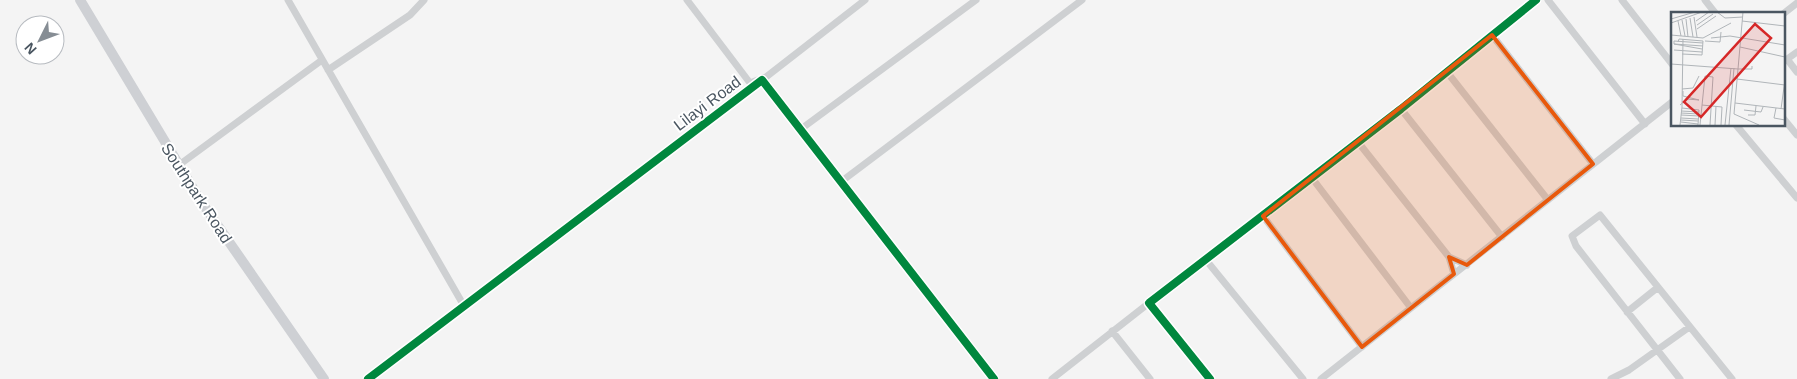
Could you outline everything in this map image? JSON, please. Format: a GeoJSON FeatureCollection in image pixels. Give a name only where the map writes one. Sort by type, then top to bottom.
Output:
{"type":"FeatureCollection","features":[{"type":"Feature","properties":{"kind":"street","name":"Southpark Road"},"geometry":{"type":"LineString","coordinates":[[80,0],[200,200],[324,379]]}},
{"type":"Feature","properties":{"kind":"street"},"geometry":{"type":"LineString","coordinates":[[288,0],[464,306]]}},
{"type":"Feature","properties":{"kind":"street"},"geometry":{"type":"LineString","coordinates":[[328,70],[410,15],[424,0]]}},
{"type":"Feature","properties":{"kind":"street"},"geometry":{"type":"LineString","coordinates":[[687,0],[750,83],[762,80],[865,0]]}},
{"type":"Feature","properties":{"kind":"street"},"geometry":{"type":"LineString","coordinates":[[801,129],[976,0]]}},
{"type":"Feature","properties":{"kind":"street"},"geometry":{"type":"LineString","coordinates":[[842,181],[1082,0]]}},
{"type":"Feature","properties":{"kind":"street"},"geometry":{"type":"LineString","coordinates":[[1052,379],[1401,109],[1536,0]]}},
{"type":"Feature","properties":{"kind":"street"},"geometry":{"type":"LineString","coordinates":[[1548,0],[1645,124]]}},
{"type":"Feature","properties":{"kind":"street"},"geometry":{"type":"LineString","coordinates":[[1622,0],[1671,63]]}},
{"type":"Feature","properties":{"kind":"street"},"geometry":{"type":"LineString","coordinates":[[1705,0],[1714,12]]}},
{"type":"Feature","properties":{"kind":"street"},"geometry":{"type":"LineString","coordinates":[[1784,13],[1793,3]]}},
{"type":"Feature","properties":{"kind":"street"},"geometry":{"type":"LineString","coordinates":[[1492,36],[1593,164]]}},
{"type":"Feature","properties":{"kind":"street"},"geometry":{"type":"LineString","coordinates":[[1797,52],[1785,60],[1797,72]]}},
{"type":"Feature","properties":{"kind":"street"},"geometry":{"type":"LineString","coordinates":[[178,165],[322,60]]}},
{"type":"Feature","properties":{"kind":"street"},"geometry":{"type":"LineString","coordinates":[[1447,72],[1548,200]]}},
{"type":"Feature","properties":{"kind":"street","name":"Lilayi Road"},"geometry":{"type":"LineString","coordinates":[[368,379],[762,80],[994,379]]}},
{"type":"Feature","properties":{"kind":"street"},"geometry":{"type":"LineString","coordinates":[[1321,379],[1671,103]]}},
{"type":"Feature","properties":{"kind":"street"},"geometry":{"type":"LineString","coordinates":[[1401,109],[1502,237]]}},
{"type":"Feature","properties":{"kind":"street"},"geometry":{"type":"LineString","coordinates":[[1784,119],[1797,135]]}},
{"type":"Feature","properties":{"kind":"street"},"geometry":{"type":"LineString","coordinates":[[1737,126],[1797,198]]}},
{"type":"Feature","properties":{"kind":"street"},"geometry":{"type":"LineString","coordinates":[[1358,142],[1449,257],[1454,274]]}},
{"type":"Feature","properties":{"kind":"street"},"geometry":{"type":"LineString","coordinates":[[1312,178],[1411,308]]}},
{"type":"Feature","properties":{"kind":"street"},"geometry":{"type":"LineString","coordinates":[[1680,379],[1580,252],[1572,236],[1600,215],[1729,379]]}},
{"type":"Feature","properties":{"kind":"street"},"geometry":{"type":"LineString","coordinates":[[1263,216],[1362,347]]}},
{"type":"Feature","properties":{"kind":"street"},"geometry":{"type":"LineString","coordinates":[[1449,257],[1466,265]]}},
{"type":"Feature","properties":{"kind":"street"},"geometry":{"type":"LineString","coordinates":[[1206,260],[1303,379]]}},
{"type":"Feature","properties":{"kind":"street"},"geometry":{"type":"LineString","coordinates":[[1627,312],[1657,288]]}},
{"type":"Feature","properties":{"kind":"street"},"geometry":{"type":"LineString","coordinates":[[1149,303],[1210,379]]}},
{"type":"Feature","properties":{"kind":"street"},"geometry":{"type":"LineString","coordinates":[[1611,379],[1627,376],[1657,350],[1688,328]]}},
{"type":"Feature","properties":{"kind":"street"},"geometry":{"type":"LineString","coordinates":[[1112,331],[1150,379]]}},
{"type":"Feature","properties":{"kind":"highlighted area"},"geometry":{"type":"Polygon","coordinates":[[[1492,35],[1593,164],[1467,265],[1449,257],[1454,274],[1362,347],[1263,216],[1492,35]]]}},
{"type":"Feature","properties":{"kind":"cycle path"},"geometry":{"type":"LineString","coordinates":[[1210,379],[1149,303],[1401,109],[1536,0]]}},
{"type":"Feature","properties":{"kind":"cycle path"},"geometry":{"type":"LineString","coordinates":[[368,379],[762,80],[994,379]]}}]}
